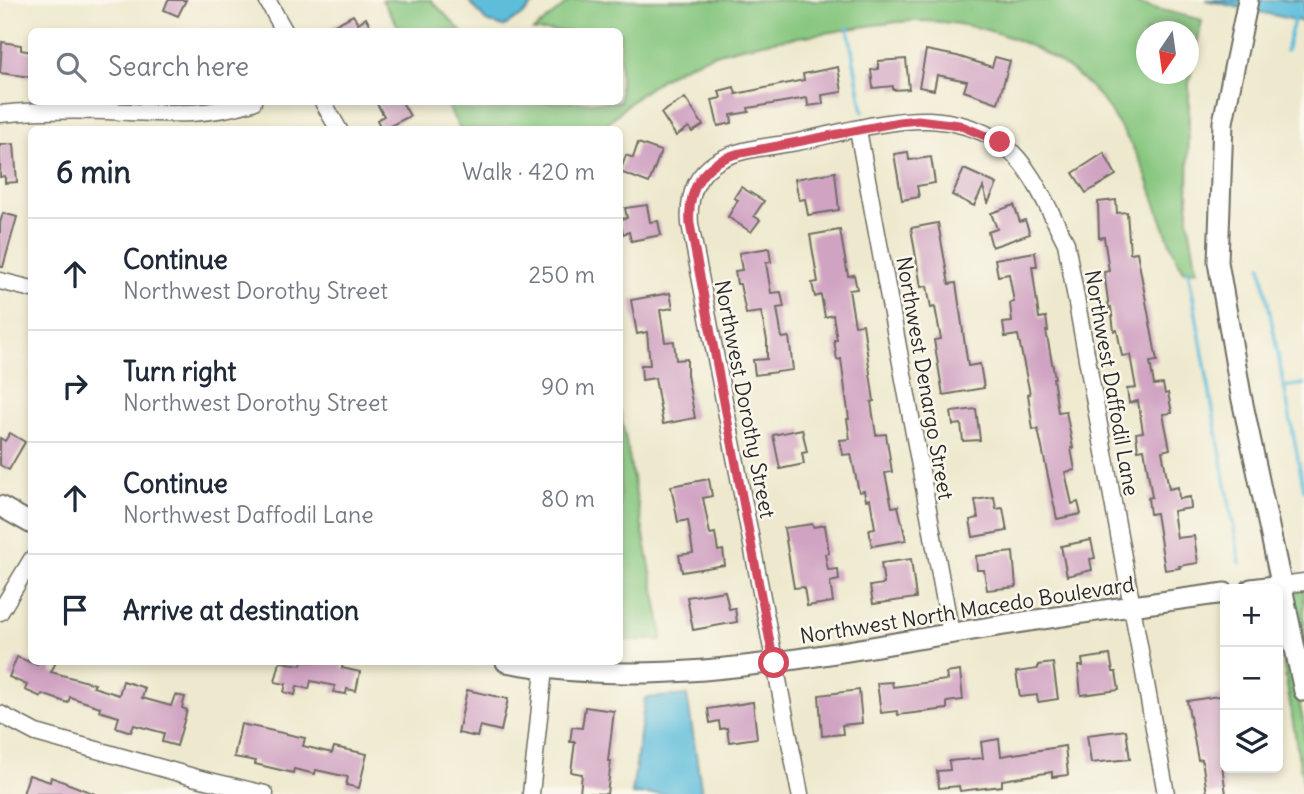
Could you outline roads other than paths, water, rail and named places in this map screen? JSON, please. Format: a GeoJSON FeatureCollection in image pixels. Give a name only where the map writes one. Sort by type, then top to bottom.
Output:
{"type":"FeatureCollection","features":[{"type":"Feature","properties":{"kind":"street"},"geometry":{"type":"LineString","coordinates":[[267,0],[283,28]]}},
{"type":"Feature","properties":{"kind":"street"},"geometry":{"type":"LineString","coordinates":[[1245,8],[1223,122],[1218,262],[1241,395],[1282,584]]}},
{"type":"Feature","properties":{"kind":"street"},"geometry":{"type":"LineString","coordinates":[[0,114],[46,111],[177,114],[227,110],[243,105]]}},
{"type":"Feature","properties":{"kind":"street"},"geometry":{"type":"LineString","coordinates":[[325,105],[337,126]]}},
{"type":"Feature","properties":{"kind":"street","name":"Northwest Daffodil Lane"},"geometry":{"type":"LineString","coordinates":[[858,130],[918,120],[959,125],[1000,142],[1023,164],[1066,243],[1164,794]]}},
{"type":"Feature","properties":{"kind":"street","name":"Northwest Denargo Street"},"geometry":{"type":"LineString","coordinates":[[858,130],[951,634]]}},
{"type":"Feature","properties":{"kind":"street","name":"Northwest Dorothy Street"},"geometry":{"type":"LineString","coordinates":[[800,794],[690,224],[690,202],[695,186],[705,172],[725,157],[858,130]]}},
{"type":"Feature","properties":{"kind":"street"},"geometry":{"type":"LineString","coordinates":[[0,281],[28,288]]}},
{"type":"Feature","properties":{"kind":"street"},"geometry":{"type":"LineString","coordinates":[[0,506],[28,522]]}},
{"type":"Feature","properties":{"kind":"street"},"geometry":{"type":"LineString","coordinates":[[0,612],[28,566]]}},
{"type":"Feature","properties":{"kind":"street"},"geometry":{"type":"LineString","coordinates":[[1283,585],[1304,582]]}},
{"type":"Feature","properties":{"kind":"street"},"geometry":{"type":"LineString","coordinates":[[1283,590],[1304,691]]}},
{"type":"Feature","properties":{"kind":"street","name":"Northwest North Macedo Boulevard"},"geometry":{"type":"LineString","coordinates":[[522,665],[544,669],[664,674],[774,663],[1220,594]]}},
{"type":"Feature","properties":{"kind":"street"},"geometry":{"type":"LineString","coordinates":[[531,794],[544,669]]}},
{"type":"Feature","properties":{"kind":"street"},"geometry":{"type":"LineString","coordinates":[[0,715],[36,733],[265,794]]}},
{"type":"Feature","properties":{"kind":"water"},"geometry":{"type":"Polygon","coordinates":[[[468,0],[538,0],[524,14],[503,27],[486,21],[468,0]]]}},
{"type":"Feature","properties":{"kind":"water"},"geometry":{"type":"Polygon","coordinates":[[[1206,0],[1304,0],[1304,22],[1206,0]]]}},
{"type":"Feature","properties":{"kind":"water"},"geometry":{"type":"Polygon","coordinates":[[[687,695],[702,794],[632,794],[645,698],[687,695]]]}},
{"type":"Feature","properties":{"kind":"waterway"},"geometry":{"type":"LineString","coordinates":[[1286,51],[1294,20]]}},
{"type":"Feature","properties":{"kind":"waterway"},"geometry":{"type":"LineString","coordinates":[[848,27],[863,112]]}},
{"type":"Feature","properties":{"kind":"waterway"},"geometry":{"type":"LineString","coordinates":[[1261,266],[1304,490]]}},
{"type":"Feature","properties":{"kind":"waterway"},"geometry":{"type":"LineString","coordinates":[[1188,269],[1240,563]]}},
{"type":"Feature","properties":{"kind":"waterway"},"geometry":{"type":"LineString","coordinates":[[1284,387],[1304,384]]}}]}
